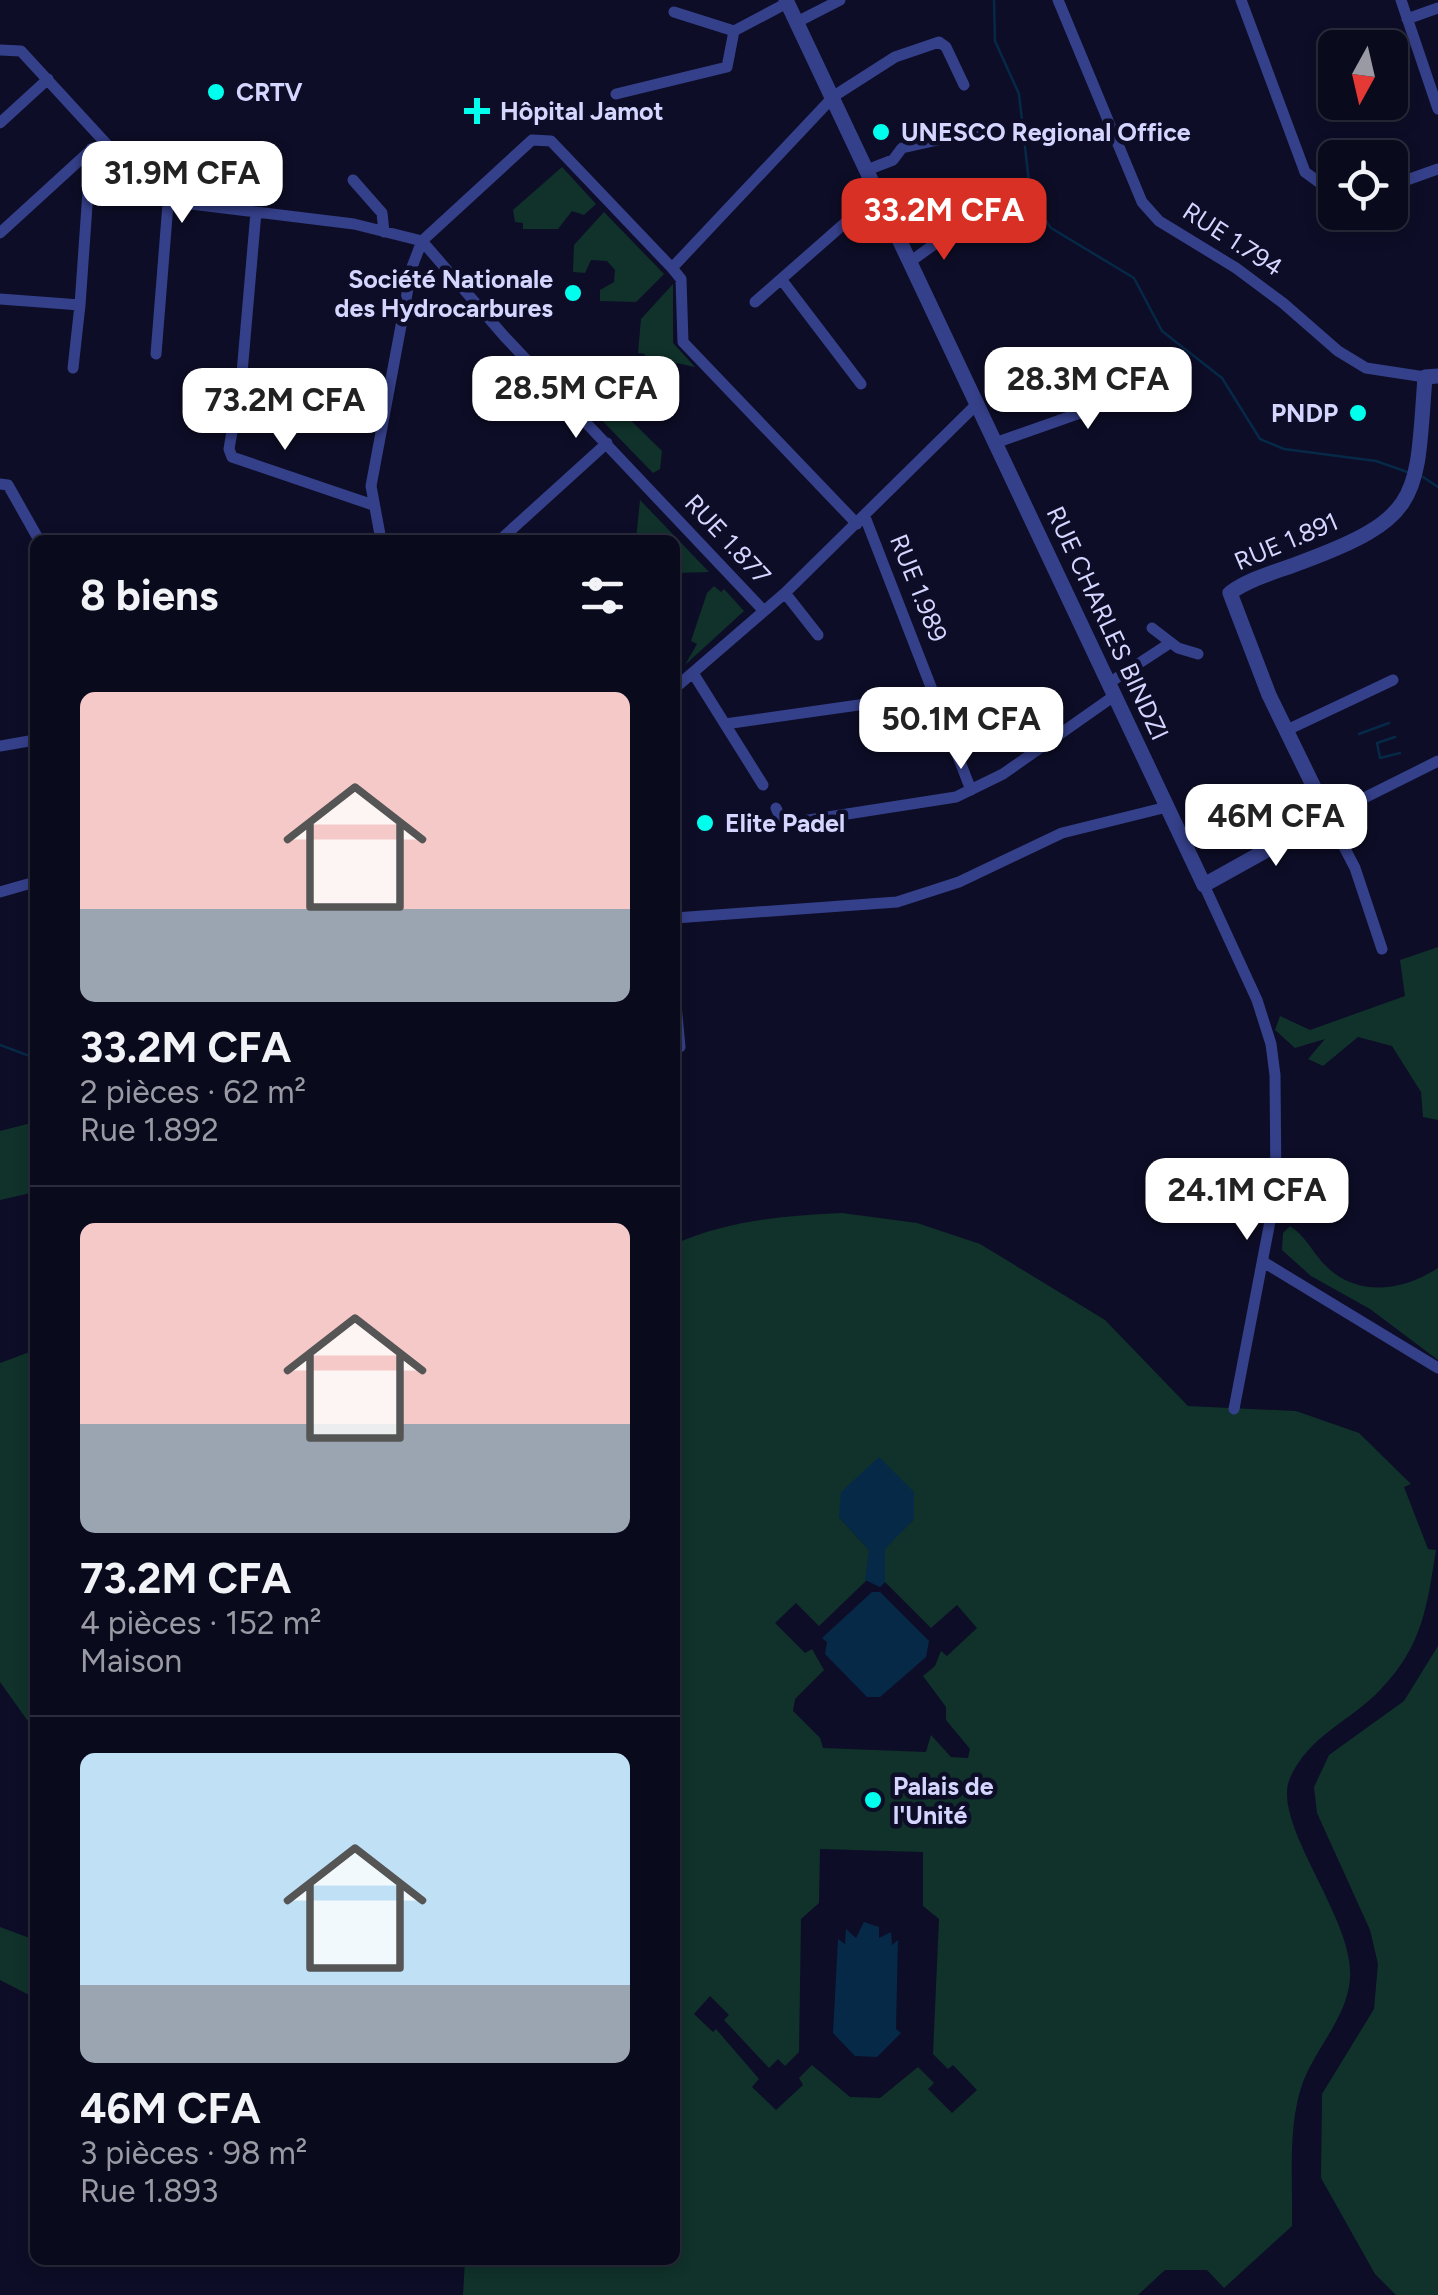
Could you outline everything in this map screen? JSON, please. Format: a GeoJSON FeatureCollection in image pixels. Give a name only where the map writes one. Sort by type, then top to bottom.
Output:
{"type":"FeatureCollection","features":[{"type":"Feature","properties":{"kind":"street"},"geometry":{"type":"LineString","coordinates":[[797,22],[840,0]]}},
{"type":"Feature","properties":{"kind":"street","name":"RUE 1.794"},"geometry":{"type":"LineString","coordinates":[[1058,0],[1142,202],[1159,221],[1236,268],[1338,351],[1366,368],[1432,376]]}},
{"type":"Feature","properties":{"kind":"street"},"geometry":{"type":"LineString","coordinates":[[1241,0],[1300,162],[1318,185]]}},
{"type":"Feature","properties":{"kind":"street"},"geometry":{"type":"LineString","coordinates":[[1401,0],[1438,109]]}},
{"type":"Feature","properties":{"kind":"street"},"geometry":{"type":"LineString","coordinates":[[674,12],[734,32],[787,2]]}},
{"type":"Feature","properties":{"kind":"street","name":"RUE CHARLES BINDZI"},"geometry":{"type":"LineString","coordinates":[[787,2],[1242,963],[1271,1044],[1279,1142],[1265,1262],[1234,1409]]}},
{"type":"Feature","properties":{"kind":"street"},"geometry":{"type":"LineString","coordinates":[[1407,19],[1438,8]]}},
{"type":"Feature","properties":{"kind":"street"},"geometry":{"type":"LineString","coordinates":[[616,94],[727,67],[734,32]]}},
{"type":"Feature","properties":{"kind":"street"},"geometry":{"type":"LineString","coordinates":[[672,268],[834,96],[895,57],[928,42],[946,47],[964,85]]}},
{"type":"Feature","properties":{"kind":"street"},"geometry":{"type":"LineString","coordinates":[[0,50],[21,50],[48,79],[96,145],[158,200],[256,212],[422,241]]}},
{"type":"Feature","properties":{"kind":"street"},"geometry":{"type":"LineString","coordinates":[[0,123],[48,79]]}},
{"type":"Feature","properties":{"kind":"street"},"geometry":{"type":"LineString","coordinates":[[866,170],[893,160],[902,148],[987,130]]}},
{"type":"Feature","properties":{"kind":"street"},"geometry":{"type":"LineString","coordinates":[[380,535],[372,486],[388,381],[412,267],[422,241],[532,140],[543,138],[551,140],[682,282],[683,342],[861,520]]}},
{"type":"Feature","properties":{"kind":"street"},"geometry":{"type":"LineString","coordinates":[[0,233],[96,145]]}},
{"type":"Feature","properties":{"kind":"street"},"geometry":{"type":"LineString","coordinates":[[73,368],[96,145]]}},
{"type":"Feature","properties":{"kind":"street"},"geometry":{"type":"LineString","coordinates":[[1408,180],[1438,169]]}},
{"type":"Feature","properties":{"kind":"street"},"geometry":{"type":"LineString","coordinates":[[353,180],[382,214],[384,232]]}},
{"type":"Feature","properties":{"kind":"street"},"geometry":{"type":"LineString","coordinates":[[755,302],[878,194]]}},
{"type":"Feature","properties":{"kind":"street"},"geometry":{"type":"LineString","coordinates":[[156,354],[168,204]]}},
{"type":"Feature","properties":{"kind":"street"},"geometry":{"type":"LineString","coordinates":[[256,212],[232,458],[373,505]]}},
{"type":"Feature","properties":{"kind":"street"},"geometry":{"type":"LineString","coordinates":[[910,262],[954,231]]}},
{"type":"Feature","properties":{"kind":"street","name":"RUE 1.877"},"geometry":{"type":"LineString","coordinates":[[422,241],[504,336],[763,610],[786,593],[861,520]]}},
{"type":"Feature","properties":{"kind":"street"},"geometry":{"type":"LineString","coordinates":[[781,279],[861,384]]}},
{"type":"Feature","properties":{"kind":"street"},"geometry":{"type":"LineString","coordinates":[[0,300],[80,304]]}},
{"type":"Feature","properties":{"kind":"street","name":"RUE 1.891"},"geometry":{"type":"LineString","coordinates":[[1328,816],[1286,731],[1230,593],[1376,528],[1399,510],[1414,487],[1432,376]]}},
{"type":"Feature","properties":{"kind":"street"},"geometry":{"type":"LineString","coordinates":[[995,443],[1168,382]]}},
{"type":"Feature","properties":{"kind":"street","name":"RUE 1.989"},"geometry":{"type":"LineString","coordinates":[[972,790],[936,694],[861,520],[978,403]]}},
{"type":"Feature","properties":{"kind":"street"},"geometry":{"type":"LineString","coordinates":[[506,535],[607,443]]}},
{"type":"Feature","properties":{"kind":"street"},"geometry":{"type":"LineString","coordinates":[[0,484],[8,485],[36,535]]}},
{"type":"Feature","properties":{"kind":"street"},"geometry":{"type":"LineString","coordinates":[[786,593],[818,635]]}},
{"type":"Feature","properties":{"kind":"street"},"geometry":{"type":"LineString","coordinates":[[680,684],[763,610]]}},
{"type":"Feature","properties":{"kind":"street"},"geometry":{"type":"LineString","coordinates":[[1152,628],[1170,643],[1198,654]]}},
{"type":"Feature","properties":{"kind":"street"},"geometry":{"type":"LineString","coordinates":[[776,808],[783,824],[956,797],[972,790],[1170,643]]}},
{"type":"Feature","properties":{"kind":"street"},"geometry":{"type":"LineString","coordinates":[[693,673],[763,785]]}},
{"type":"Feature","properties":{"kind":"street"},"geometry":{"type":"LineString","coordinates":[[1286,731],[1393,680]]}},
{"type":"Feature","properties":{"kind":"street"},"geometry":{"type":"LineString","coordinates":[[725,724],[936,694]]}},
{"type":"Feature","properties":{"kind":"street"},"geometry":{"type":"LineString","coordinates":[[0,746],[30,741]]}},
{"type":"Feature","properties":{"kind":"street"},"geometry":{"type":"LineString","coordinates":[[1204,885],[1438,761]]}},
{"type":"Feature","properties":{"kind":"street"},"geometry":{"type":"LineString","coordinates":[[680,918],[897,902],[959,882],[1062,833],[1167,807]]}},
{"type":"Feature","properties":{"kind":"street"},"geometry":{"type":"LineString","coordinates":[[1328,816],[1355,868],[1382,949]]}},
{"type":"Feature","properties":{"kind":"street"},"geometry":{"type":"LineString","coordinates":[[0,892],[30,883]]}},
{"type":"Feature","properties":{"kind":"street"},"geometry":{"type":"LineString","coordinates":[[1265,1262],[1438,1368]]}},
{"type":"Feature","properties":{"kind":"green space"},"geometry":{"type":"Polygon","coordinates":[[[562,167],[596,204],[584,215],[572,211],[558,229],[523,229],[523,223],[515,222],[513,210],[562,167]]]}},
{"type":"Feature","properties":{"kind":"green space"},"geometry":{"type":"Polygon","coordinates":[[[604,212],[664,274],[636,302],[600,301],[600,290],[614,282],[615,270],[607,261],[591,260],[585,273],[573,272],[574,245],[604,212]]]}},
{"type":"Feature","properties":{"kind":"green space"},"geometry":{"type":"Polygon","coordinates":[[[673,284],[673,343],[695,367],[677,363],[642,397],[633,389],[634,362],[643,362],[645,354],[638,353],[641,319],[673,284]]]}},
{"type":"Feature","properties":{"kind":"green space"},"geometry":{"type":"Polygon","coordinates":[[[587,405],[616,406],[662,451],[660,469],[653,473],[587,405]]]}},
{"type":"Feature","properties":{"kind":"green space"},"geometry":{"type":"Polygon","coordinates":[[[640,500],[674,535],[636,535],[640,500]]]}},
{"type":"Feature","properties":{"kind":"green space"},"geometry":{"type":"Polygon","coordinates":[[[680,542],[709,572],[680,573],[680,542]]]}},
{"type":"Feature","properties":{"kind":"green space"},"geometry":{"type":"Polygon","coordinates":[[[714,586],[721,592],[724,589],[744,611],[685,665],[697,644],[691,641],[707,593],[714,586]]]}},
{"type":"Feature","properties":{"kind":"green space"},"geometry":{"type":"Polygon","coordinates":[[[1438,947],[1438,1120],[1423,1117],[1421,1092],[1392,1046],[1358,1037],[1323,1066],[1308,1059],[1325,1039],[1295,1048],[1275,1030],[1280,1016],[1310,1030],[1405,996],[1400,960],[1438,947]]]}},
{"type":"Feature","properties":{"kind":"green space"},"geometry":{"type":"Polygon","coordinates":[[[30,1123],[30,1193],[0,1200],[0,1131],[30,1123]]]}},
{"type":"Feature","properties":{"kind":"green space"},"geometry":{"type":"Polygon","coordinates":[[[842,1213],[917,1223],[980,1244],[1105,1320],[1188,1406],[1296,1411],[1359,1433],[1411,1484],[1404,1487],[1428,1549],[1436,1550],[1421,1624],[1406,1657],[1381,1689],[1308,1750],[1290,1778],[1287,1797],[1302,1846],[1340,1929],[1348,1955],[1348,1993],[1298,2099],[1292,2153],[1292,2226],[1224,2288],[1207,2270],[1165,2270],[1138,2295],[463,2295],[465,2265],[680,2265],[680,1242],[736,1224],[842,1213]],[[839,1517],[869,1550],[869,1578],[819,1626],[796,1603],[775,1623],[805,1653],[812,1649],[824,1670],[795,1699],[793,1711],[820,1738],[823,1748],[926,1752],[931,1735],[951,1757],[968,1758],[970,1749],[946,1720],[946,1707],[923,1676],[935,1666],[941,1651],[947,1656],[977,1628],[957,1605],[931,1628],[885,1582],[884,1549],[914,1519],[839,1517]],[[820,1849],[819,1903],[801,1919],[799,2052],[785,2066],[778,2059],[769,2068],[724,2020],[729,2015],[710,1996],[694,2014],[713,2032],[716,2029],[759,2079],[752,2087],[776,2110],[803,2085],[799,2078],[812,2065],[850,2097],[880,2098],[918,2067],[934,2083],[928,2089],[952,2113],[977,2090],[953,2065],[948,2069],[933,2054],[939,1919],[923,1906],[923,1852],[820,1849]]]}},
{"type":"Feature","properties":{"kind":"green space"},"geometry":{"type":"Polygon","coordinates":[[[1290,1226],[1335,1274],[1363,1286],[1394,1286],[1438,1268],[1438,1360],[1370,1309],[1311,1276],[1282,1250],[1283,1233],[1290,1226]]]}},
{"type":"Feature","properties":{"kind":"green space"},"geometry":{"type":"Polygon","coordinates":[[[30,1352],[30,1724],[0,1682],[0,1363],[30,1352]]]}},
{"type":"Feature","properties":{"kind":"green space"},"geometry":{"type":"Polygon","coordinates":[[[1438,1646],[1438,2295],[1396,2295],[1375,2274],[1321,2178],[1322,2094],[1374,2009],[1378,1964],[1370,1930],[1317,1813],[1314,1787],[1329,1755],[1404,1701],[1438,1646]]]}},
{"type":"Feature","properties":{"kind":"green space"},"geometry":{"type":"Polygon","coordinates":[[[0,1927],[30,1938],[30,1995],[0,1980],[0,1927]]]}},
{"type":"Feature","properties":{"kind":"water"},"geometry":{"type":"Polygon","coordinates":[[[879,1457],[914,1492],[914,1519],[885,1549],[885,1582],[880,1587],[865,1580],[869,1550],[839,1517],[841,1492],[879,1457]]]}},
{"type":"Feature","properties":{"kind":"water"},"geometry":{"type":"Polygon","coordinates":[[[872,1592],[880,1592],[929,1641],[926,1657],[880,1697],[867,1697],[825,1654],[827,1642],[822,1638],[872,1592]]]}},
{"type":"Feature","properties":{"kind":"water"},"geometry":{"type":"Polygon","coordinates":[[[864,1922],[879,1927],[879,1938],[891,1932],[892,1945],[898,1940],[896,2029],[901,2033],[877,2057],[855,2056],[833,2033],[838,1939],[845,1944],[846,1929],[856,1938],[864,1922]]]}},
{"type":"Feature","properties":{"kind":"waterway"},"geometry":{"type":"LineString","coordinates":[[994,0],[995,41],[1019,94],[1031,200],[1051,228],[1134,278],[1162,331],[1222,378],[1260,439],[1284,449],[1376,461],[1410,473]]}},
{"type":"Feature","properties":{"kind":"waterway"},"geometry":{"type":"LineString","coordinates":[[1423,477],[1438,487]]}},
{"type":"Feature","properties":{"kind":"waterway"},"geometry":{"type":"LineString","coordinates":[[1359,734],[1389,723]]}},
{"type":"Feature","properties":{"kind":"waterway"},"geometry":{"type":"LineString","coordinates":[[1395,737],[1377,743],[1380,758],[1400,753]]}},
{"type":"Feature","properties":{"kind":"waterway"},"geometry":{"type":"LineString","coordinates":[[0,1045],[30,1056]]}},
{"type":"Feature","properties":{"kind":"place","name":"CRTV"},"geometry":{"type":"Point","coordinates":[216,92]}},
{"type":"Feature","properties":{"kind":"place","name":"Hôpital Jamot"},"geometry":{"type":"Point","coordinates":[477,111]}},
{"type":"Feature","properties":{"kind":"place","name":"UNESCO Regional Office"},"geometry":{"type":"Point","coordinates":[881,132]}},
{"type":"Feature","properties":{"kind":"place","name":"Société Nationale des Hydrocarbures"},"geometry":{"type":"Point","coordinates":[573,293]}},
{"type":"Feature","properties":{"kind":"place","name":"PNDP"},"geometry":{"type":"Point","coordinates":[1358,413]}},
{"type":"Feature","properties":{"kind":"place","name":"Elite Padel"},"geometry":{"type":"Point","coordinates":[705,823]}},
{"type":"Feature","properties":{"kind":"place","name":"Palais de l'Unité"},"geometry":{"type":"Point","coordinates":[873,1800]}}]}
